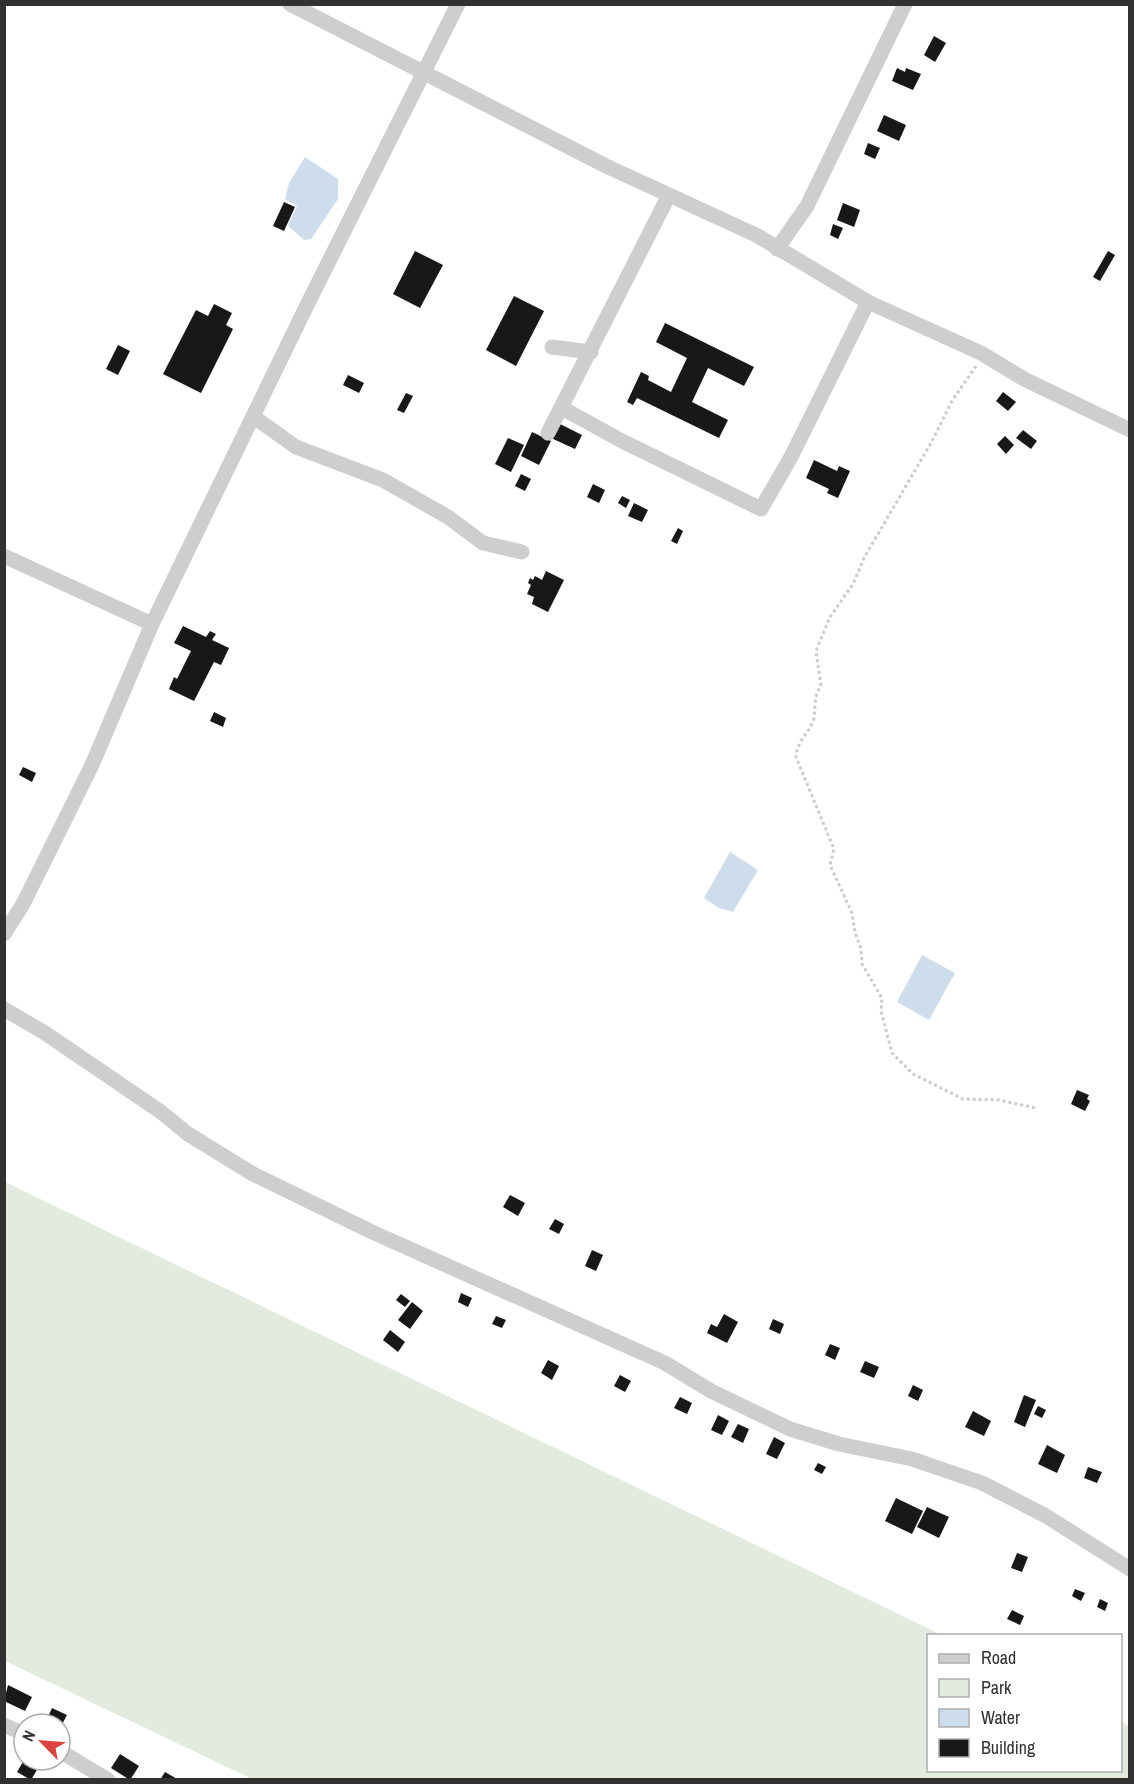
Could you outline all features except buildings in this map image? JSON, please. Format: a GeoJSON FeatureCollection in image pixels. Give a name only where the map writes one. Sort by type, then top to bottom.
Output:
{"type":"FeatureCollection","features":[{"type":"Feature","properties":{"kind":"street"},"geometry":{"type":"LineString","coordinates":[[290,4],[423,74],[669,195],[756,235],[868,302],[981,354],[1024,379],[1130,430]]}},
{"type":"Feature","properties":{"kind":"street"},"geometry":{"type":"LineString","coordinates":[[4,934],[23,904],[92,765],[152,624],[458,4]]}},
{"type":"Feature","properties":{"kind":"street"},"geometry":{"type":"LineString","coordinates":[[777,249],[807,206],[905,4]]}},
{"type":"Feature","properties":{"kind":"street"},"geometry":{"type":"LineString","coordinates":[[548,433],[669,195]]}},
{"type":"Feature","properties":{"kind":"street"},"geometry":{"type":"LineString","coordinates":[[562,408],[622,441],[761,509],[791,457],[868,302]]}},
{"type":"Feature","properties":{"kind":"street"},"geometry":{"type":"LineString","coordinates":[[552,347],[591,352]]}},
{"type":"Feature","properties":{"kind":"street"},"geometry":{"type":"LineString","coordinates":[[254,417],[296,447],[383,480],[448,517],[483,543],[522,552]]}},
{"type":"Feature","properties":{"kind":"street"},"geometry":{"type":"LineString","coordinates":[[4,556],[152,624]]}},
{"type":"Feature","properties":{"kind":"street"},"geometry":{"type":"LineString","coordinates":[[4,1009],[45,1033],[161,1112],[188,1134],[263,1179],[372,1232],[665,1363],[711,1391],[790,1429],[839,1444],[912,1459],[982,1484],[1046,1516],[1130,1569]]}},
{"type":"Feature","properties":{"kind":"street"},"geometry":{"type":"LineString","coordinates":[[72,1758],[108,1779]]}},
{"type":"Feature","properties":{"kind":"path"},"geometry":{"type":"LineString","coordinates":[[981,354],[974,373],[952,401],[931,443],[864,558],[854,584],[830,617],[816,651],[821,686],[814,696],[813,720],[796,745],[796,757],[834,849],[830,865],[852,914],[861,949],[862,964],[882,998],[880,1011],[892,1053],[913,1074],[963,1099],[999,1100],[1036,1108]]}},
{"type":"Feature","properties":{"kind":"green space"},"geometry":{"type":"Polygon","coordinates":[[[5,1182],[940,1634],[927,1634],[927,1772],[1122,1772],[1122,1722],[1129,1726],[1129,1779],[252,1779],[5,1661],[5,1182]]]}},
{"type":"Feature","properties":{"kind":"water"},"geometry":{"type":"Polygon","coordinates":[[[305,157],[338,179],[338,199],[311,239],[304,240],[288,226],[297,206],[285,199],[289,183],[305,157]]]}},
{"type":"Feature","properties":{"kind":"water"},"geometry":{"type":"Polygon","coordinates":[[[730,852],[758,870],[733,912],[719,908],[704,898],[730,852]]]}},
{"type":"Feature","properties":{"kind":"water"},"geometry":{"type":"Polygon","coordinates":[[[922,955],[955,973],[929,1020],[897,1002],[922,955]]]}}]}
